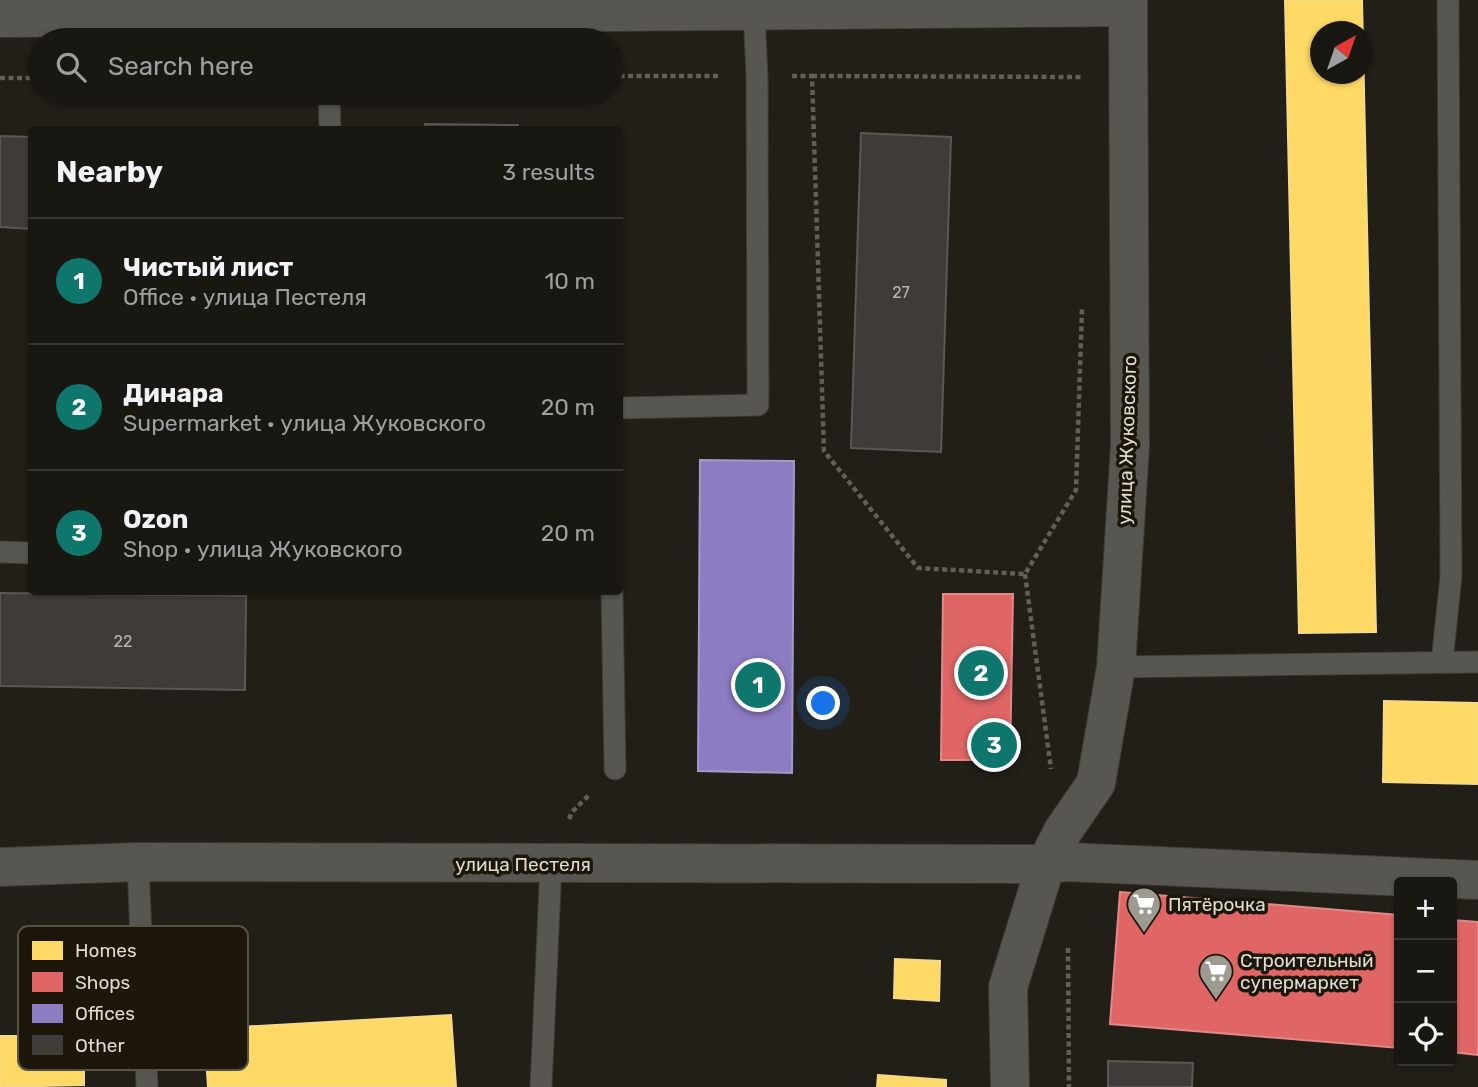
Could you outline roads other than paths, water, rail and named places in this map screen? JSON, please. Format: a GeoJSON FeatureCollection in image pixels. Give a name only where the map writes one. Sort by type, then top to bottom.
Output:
{"type":"FeatureCollection","features":[{"type":"Feature","properties":{"kind":"street"},"geometry":{"type":"LineString","coordinates":[[0,18],[327,28],[754,11],[1128,4]]}},
{"type":"Feature","properties":{"kind":"street","name":"улица Жуковского"},"geometry":{"type":"LineString","coordinates":[[1010,1087],[1009,987],[1046,864],[1063,831],[1096,783],[1116,667],[1130,446],[1128,4]]}},
{"type":"Feature","properties":{"kind":"street","name":"улица Пестеля"},"geometry":{"type":"LineString","coordinates":[[0,867],[138,862],[1068,862],[1478,880]]}},
{"type":"Feature","properties":{"kind":"lane"},"geometry":{"type":"LineString","coordinates":[[1442,662],[1451,576],[1448,0]]}},
{"type":"Feature","properties":{"kind":"lane"},"geometry":{"type":"LineString","coordinates":[[623,408],[758,405],[757,76],[754,11]]}},
{"type":"Feature","properties":{"kind":"lane"},"geometry":{"type":"LineString","coordinates":[[329,105],[330,126]]}},
{"type":"Feature","properties":{"kind":"lane"},"geometry":{"type":"LineString","coordinates":[[0,552],[28,553]]}},
{"type":"Feature","properties":{"kind":"lane"},"geometry":{"type":"LineString","coordinates":[[612,595],[615,769]]}},
{"type":"Feature","properties":{"kind":"lane"},"geometry":{"type":"LineString","coordinates":[[1116,667],[1478,662]]}},
{"type":"Feature","properties":{"kind":"lane"},"geometry":{"type":"LineString","coordinates":[[138,862],[141,926]]}},
{"type":"Feature","properties":{"kind":"lane"},"geometry":{"type":"LineString","coordinates":[[541,1087],[551,864]]}},
{"type":"Feature","properties":{"kind":"place","name":"Динара"},"geometry":{"type":"Point","coordinates":[981,673]}},
{"type":"Feature","properties":{"kind":"place","name":"Чистый лист"},"geometry":{"type":"Point","coordinates":[758,685]}},
{"type":"Feature","properties":{"kind":"place","name":"Ozon"},"geometry":{"type":"Point","coordinates":[994,745]}},
{"type":"Feature","properties":{"kind":"place","name":"Пятёрочка"},"geometry":{"type":"Point","coordinates":[1144,934]}},
{"type":"Feature","properties":{"kind":"place","name":"Строительный супермаркет"},"geometry":{"type":"Point","coordinates":[1216,1001]}}]}
